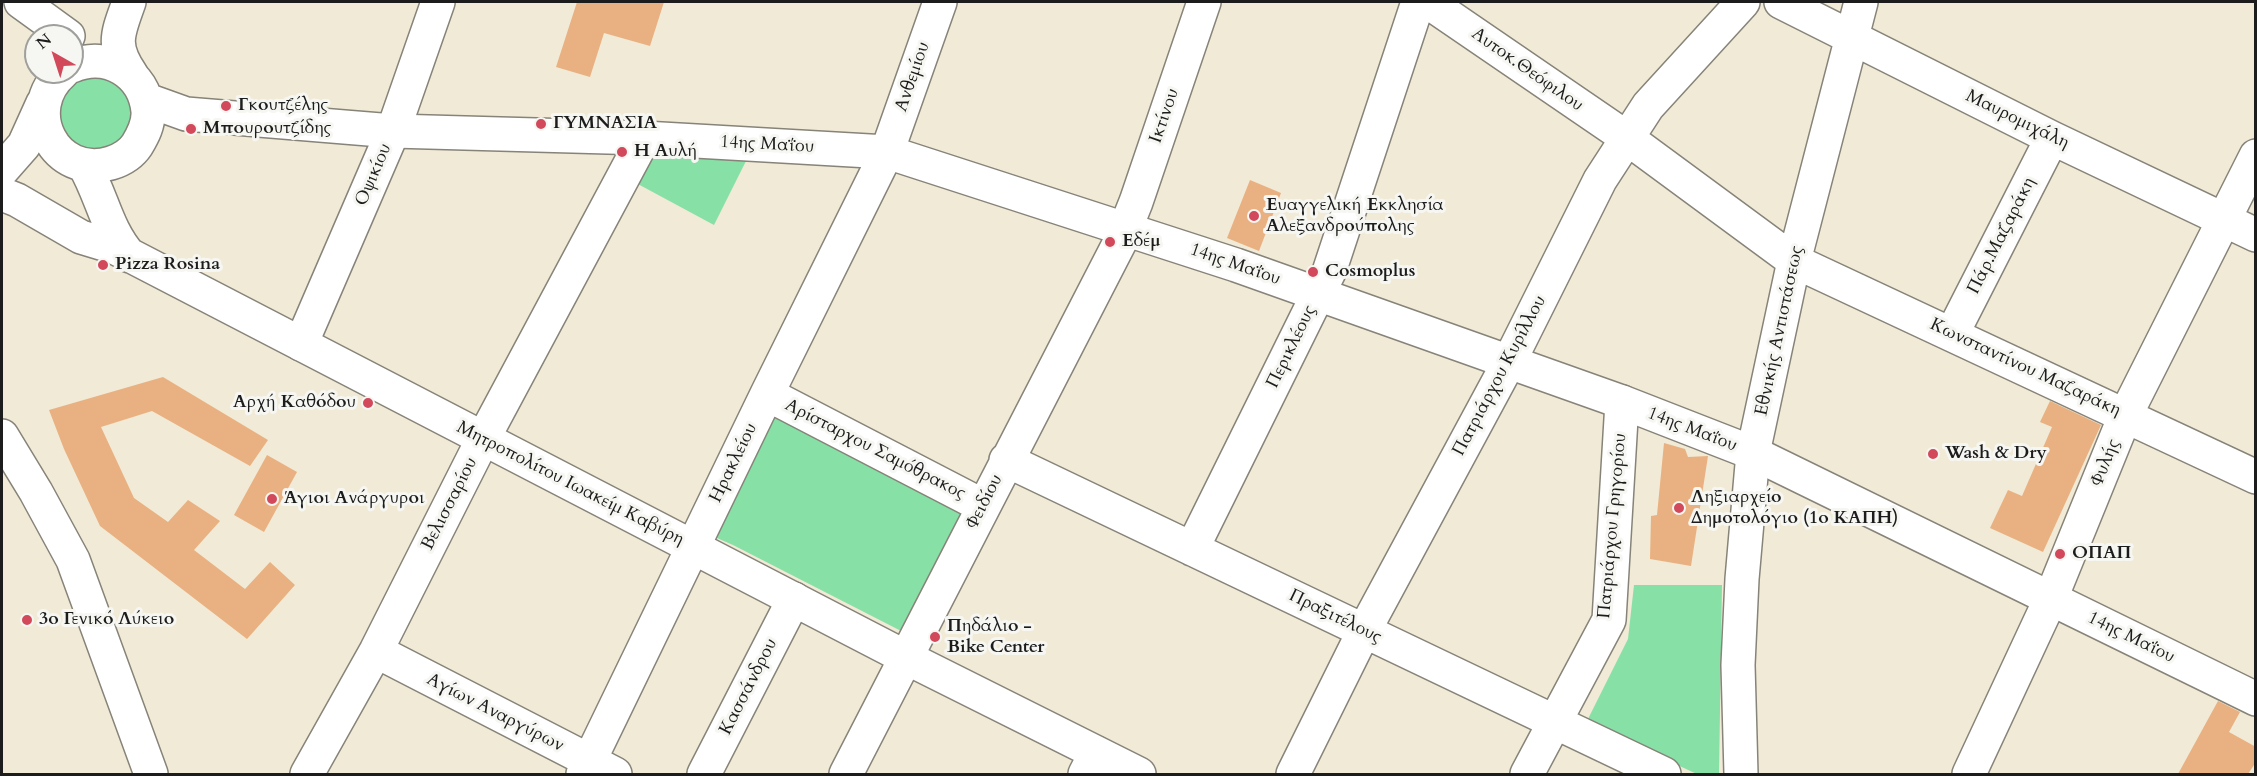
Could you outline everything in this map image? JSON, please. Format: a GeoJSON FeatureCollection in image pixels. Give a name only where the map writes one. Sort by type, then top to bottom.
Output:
{"type":"FeatureCollection","features":[{"type":"Feature","properties":{"kind":"street"},"geometry":{"type":"LineString","coordinates":[[9,2],[24,24]]}},
{"type":"Feature","properties":{"kind":"street"},"geometry":{"type":"LineString","coordinates":[[21,2],[51,24]]}},
{"type":"Feature","properties":{"kind":"street"},"geometry":{"type":"LineString","coordinates":[[2,178],[59,157],[102,165],[119,160],[134,150],[143,135],[148,118],[139,87],[118,52],[121,26],[129,2]]}},
{"type":"Feature","properties":{"kind":"street","name":"Οψικίου"},"geometry":{"type":"LineString","coordinates":[[301,344],[393,131],[438,2]]}},
{"type":"Feature","properties":{"kind":"street","name":"Ανθεμίου"},"geometry":{"type":"LineString","coordinates":[[887,152],[940,2]]}},
{"type":"Feature","properties":{"kind":"street","name":"Ικτίνου"},"geometry":{"type":"LineString","coordinates":[[1126,230],[1204,2]]}},
{"type":"Feature","properties":{"kind":"street","name":"Περικλέους"},"geometry":{"type":"LineString","coordinates":[[1192,549],[1332,262],[1418,2]]}},
{"type":"Feature","properties":{"kind":"street","name":"Αυτοκ.Θεόφιλου"},"geometry":{"type":"LineString","coordinates":[[1428,2],[1627,138],[1794,261]]}},
{"type":"Feature","properties":{"kind":"street","name":"Πατριάρχου Κυρίλλου"},"geometry":{"type":"LineString","coordinates":[[1293,774],[1364,631],[1509,362],[1600,180],[1648,106],[1743,2]]}},
{"type":"Feature","properties":{"kind":"street","name":"Μαυρομιχάλη"},"geometry":{"type":"LineString","coordinates":[[1781,2],[2052,138],[2256,235]]}},
{"type":"Feature","properties":{"kind":"street","name":"Εθνικής Αντιστάσεως"},"geometry":{"type":"LineString","coordinates":[[1741,774],[1738,665],[1742,579],[1753,453],[1794,261],[1861,2]]}},
{"type":"Feature","properties":{"kind":"street"},"geometry":{"type":"LineString","coordinates":[[84,72],[117,65],[139,87]]}},
{"type":"Feature","properties":{"kind":"street"},"geometry":{"type":"LineString","coordinates":[[2,170],[24,145],[58,84]]}},
{"type":"Feature","properties":{"kind":"street"},"geometry":{"type":"LineString","coordinates":[[59,84],[43,119],[47,134],[55,147],[76,161],[96,187],[109,225],[121,246],[130,256]]}},
{"type":"Feature","properties":{"kind":"street","name":"14ης Μαΐου"},"geometry":{"type":"LineString","coordinates":[[139,87],[186,114],[393,131],[644,138],[887,152],[1227,261],[1622,402],[1753,453],[2256,699]]}},
{"type":"Feature","properties":{"kind":"street","name":"Βελισσαρίου"},"geometry":{"type":"LineString","coordinates":[[307,774],[376,651],[483,439],[644,138]]}},
{"type":"Feature","properties":{"kind":"street","name":"Πάρ.Μαζαράκη"},"geometry":{"type":"LineString","coordinates":[[1952,334],[2052,138]]}},
{"type":"Feature","properties":{"kind":"street","name":"Ηρακλείου"},"geometry":{"type":"LineString","coordinates":[[596,770],[693,547],[887,152]]}},
{"type":"Feature","properties":{"kind":"street","name":"Φυλής"},"geometry":{"type":"LineString","coordinates":[[1969,774],[2051,598],[2126,416],[2256,156]]}},
{"type":"Feature","properties":{"kind":"street","name":"Μητροπολίτου Ιωακείμ Καβύρη"},"geometry":{"type":"LineString","coordinates":[[2,194],[17,200],[81,237],[130,256],[908,658],[1090,764],[1139,774]]}},
{"type":"Feature","properties":{"kind":"street","name":"Φειδίου"},"geometry":{"type":"LineString","coordinates":[[846,774],[908,658],[1006,460],[1126,230]]}},
{"type":"Feature","properties":{"kind":"street","name":"Κωνσταντίνου Μαζαράκη"},"geometry":{"type":"LineString","coordinates":[[1794,261],[2256,477]]}},
{"type":"Feature","properties":{"kind":"street","name":"Αρίσταρχου Σαμόθρακος"},"geometry":{"type":"LineString","coordinates":[[767,394],[983,506]]}},
{"type":"Feature","properties":{"kind":"street","name":"Πατριάρχου Γρηγορίου"},"geometry":{"type":"LineString","coordinates":[[1527,774],[1609,620],[1622,402]]}},
{"type":"Feature","properties":{"kind":"street"},"geometry":{"type":"LineString","coordinates":[[2,436],[73,560],[151,774]]}},
{"type":"Feature","properties":{"kind":"street","name":"Πραξιτέλους"},"geometry":{"type":"LineString","coordinates":[[1006,460],[1664,774]]}},
{"type":"Feature","properties":{"kind":"street","name":"Κασσάνδρου"},"geometry":{"type":"LineString","coordinates":[[704,774],[794,599]]}},
{"type":"Feature","properties":{"kind":"street","name":"Αγίων Αναργύρων"},"geometry":{"type":"LineString","coordinates":[[376,651],[596,770]]}},
{"type":"Feature","properties":{"kind":"green space"},"geometry":{"type":"Polygon","coordinates":[[[110,67],[142,110],[121,147],[92,153],[65,141],[54,99],[60,85],[84,84],[84,76],[110,67]]]}},
{"type":"Feature","properties":{"kind":"green space"},"geometry":{"type":"Polygon","coordinates":[[[653,147],[749,155],[714,225],[636,183],[653,147]]]}},
{"type":"Feature","properties":{"kind":"green space"},"geometry":{"type":"Polygon","coordinates":[[[770,408],[968,514],[907,634],[710,535],[770,408]]]}},
{"type":"Feature","properties":{"kind":"green space"},"geometry":{"type":"Polygon","coordinates":[[[1634,585],[1722,585],[1719,774],[1697,774],[1586,723],[1628,639],[1634,585]]]}},
{"type":"Feature","properties":{"kind":"building"},"geometry":{"type":"Polygon","coordinates":[[[577,2],[664,2],[650,46],[604,33],[590,77],[556,67],[577,2]]]}},
{"type":"Feature","properties":{"kind":"building","name":"Ευαγγελική Εκκλησία Αλεξανδρούπολης"},"geometry":{"type":"Polygon","coordinates":[[[1250,180],[1281,193],[1259,251],[1227,238],[1250,180]]]}},
{"type":"Feature","properties":{"kind":"building"},"geometry":{"type":"Polygon","coordinates":[[[163,377],[268,440],[250,466],[152,411],[101,427],[134,498],[168,522],[188,500],[220,521],[194,550],[245,589],[270,562],[295,585],[247,639],[100,526],[64,449],[49,410],[163,377]]]}},
{"type":"Feature","properties":{"kind":"building"},"geometry":{"type":"Polygon","coordinates":[[[2050,401],[2101,425],[2043,552],[1990,528],[2008,490],[2022,496],[2052,427],[2040,422],[2050,401]]]}},
{"type":"Feature","properties":{"kind":"building","name":"Ληξιαρχείο Δημοτολόγιο (1ο ΚΑΠΗ)"},"geometry":{"type":"Polygon","coordinates":[[[1664,443],[1685,449],[1688,457],[1708,456],[1691,566],[1650,559],[1651,516],[1657,515],[1664,443]]]}},
{"type":"Feature","properties":{"kind":"building"},"geometry":{"type":"Polygon","coordinates":[[[267,455],[297,472],[264,532],[234,515],[267,455]]]}},
{"type":"Feature","properties":{"kind":"building"},"geometry":{"type":"Polygon","coordinates":[[[2218,701],[2240,712],[2229,732],[2256,747],[2256,762],[2248,774],[2178,774],[2218,701]]]}},
{"type":"Feature","properties":{"kind":"place","name":"Γκουτζέλης"},"geometry":{"type":"Point","coordinates":[226,106]}},
{"type":"Feature","properties":{"kind":"place","name":"ΓΥΜΝΑΣΙΑ"},"geometry":{"type":"Point","coordinates":[541,124]}},
{"type":"Feature","properties":{"kind":"place","name":"Μπουρουτζίδης"},"geometry":{"type":"Point","coordinates":[191,129]}},
{"type":"Feature","properties":{"kind":"place","name":"Η Αυλή"},"geometry":{"type":"Point","coordinates":[622,152]}},
{"type":"Feature","properties":{"kind":"place","name":"Ευαγγελική Εκκλησία Αλεξανδρούπολης"},"geometry":{"type":"Point","coordinates":[1254,216]}},
{"type":"Feature","properties":{"kind":"place","name":"Εδέμ"},"geometry":{"type":"Point","coordinates":[1110,242]}},
{"type":"Feature","properties":{"kind":"place","name":"Pizza Rosina"},"geometry":{"type":"Point","coordinates":[103,265]}},
{"type":"Feature","properties":{"kind":"place","name":"Cosmoplus"},"geometry":{"type":"Point","coordinates":[1313,272]}},
{"type":"Feature","properties":{"kind":"place","name":"Αρχή Καθόδου"},"geometry":{"type":"Point","coordinates":[368,403]}},
{"type":"Feature","properties":{"kind":"place","name":"Wash & Dry"},"geometry":{"type":"Point","coordinates":[1933,454]}},
{"type":"Feature","properties":{"kind":"place","name":"Άγιοι Ανάργυροι"},"geometry":{"type":"Point","coordinates":[272,499]}},
{"type":"Feature","properties":{"kind":"place","name":"Ληξιαρχείο Δημοτολόγιο (1ο ΚΑΠΗ)"},"geometry":{"type":"Point","coordinates":[1679,508]}},
{"type":"Feature","properties":{"kind":"place","name":"ΟΠΑΠ"},"geometry":{"type":"Point","coordinates":[2060,554]}},
{"type":"Feature","properties":{"kind":"place","name":"3o Γενικό Λύκειο"},"geometry":{"type":"Point","coordinates":[27,620]}},
{"type":"Feature","properties":{"kind":"place","name":"Πηδάλιo - Bike Center"},"geometry":{"type":"Point","coordinates":[935,637]}}]}
